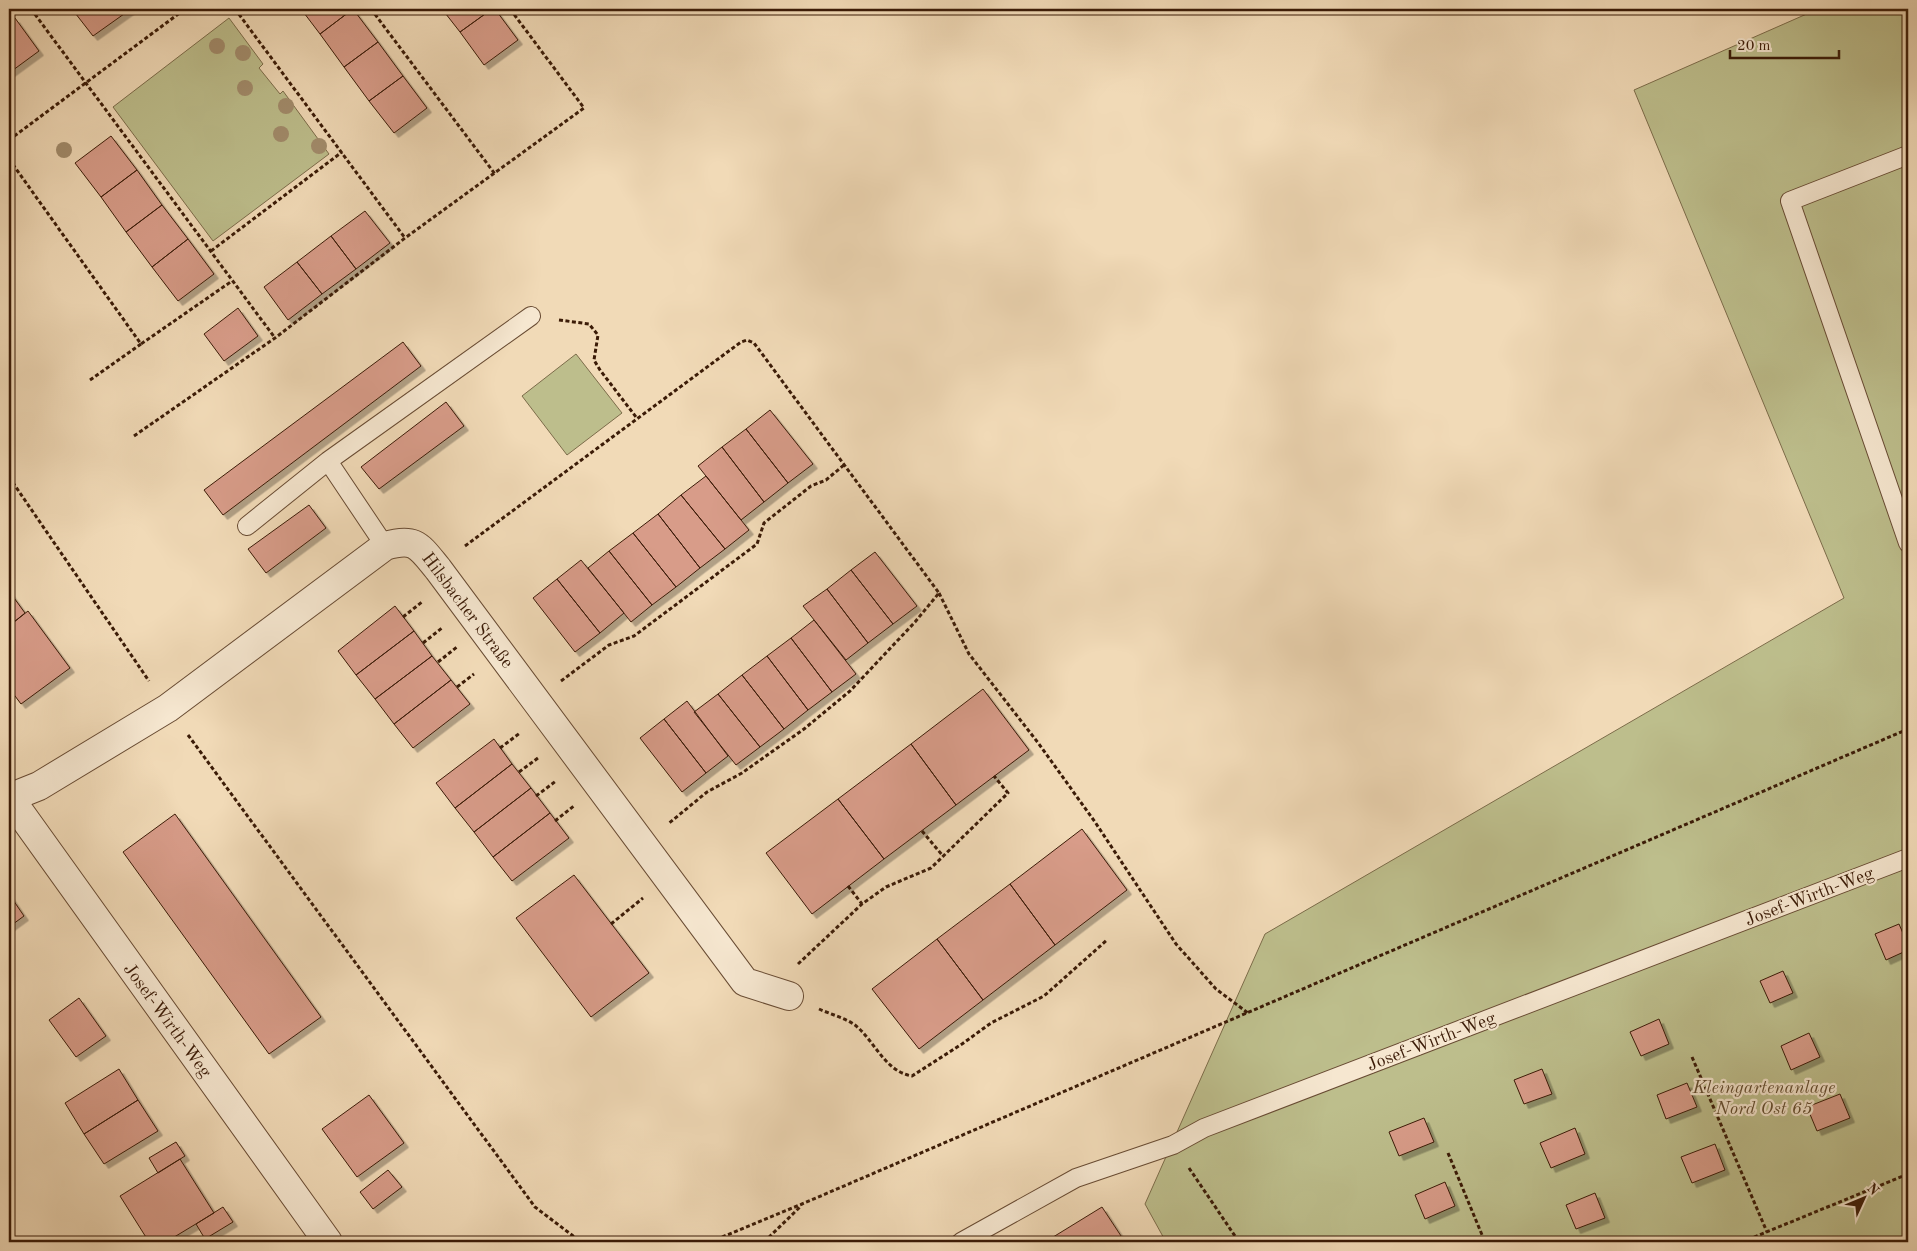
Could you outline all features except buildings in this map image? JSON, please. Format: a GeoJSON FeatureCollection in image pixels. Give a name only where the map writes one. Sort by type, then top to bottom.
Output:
{"type":"FeatureCollection","features":[{"type":"Feature","properties":{"kind":"street","name":"Hilsbacher Straße"},"geometry":{"type":"LineString","coordinates":[[9,798],[39,786],[168,708],[385,546],[403,541],[420,547],[438,569],[745,982],[780,993]]}},
{"type":"Feature","properties":{"kind":"street","name":"Josef-Wirth-Weg"},"geometry":{"type":"LineString","coordinates":[[9,798],[328,1242]]}},
{"type":"Feature","properties":{"kind":"lane"},"geometry":{"type":"LineString","coordinates":[[1908,155],[1790,201],[1908,543]]}},
{"type":"Feature","properties":{"kind":"lane"},"geometry":{"type":"LineString","coordinates":[[247,526],[328,461],[531,316]]}},
{"type":"Feature","properties":{"kind":"lane"},"geometry":{"type":"LineString","coordinates":[[328,461],[385,546]]}},
{"type":"Feature","properties":{"kind":"lane","name":"Josef-Wirth-Weg"},"geometry":{"type":"LineString","coordinates":[[962,1242],[1076,1178],[1173,1145],[1204,1128],[1908,858]]}},
{"type":"Feature","properties":{"kind":"path"},"geometry":{"type":"LineString","coordinates":[[32,9],[275,338]]}},
{"type":"Feature","properties":{"kind":"path"},"geometry":{"type":"LineString","coordinates":[[9,140],[185,9]]}},
{"type":"Feature","properties":{"kind":"path"},"geometry":{"type":"LineString","coordinates":[[235,9],[405,238]]}},
{"type":"Feature","properties":{"kind":"path"},"geometry":{"type":"LineString","coordinates":[[371,9],[495,175]]}},
{"type":"Feature","properties":{"kind":"path"},"geometry":{"type":"LineString","coordinates":[[134,436],[275,338],[405,238],[495,175],[584,108],[510,9]]}},
{"type":"Feature","properties":{"kind":"path"},"geometry":{"type":"LineString","coordinates":[[211,252],[342,152]]}},
{"type":"Feature","properties":{"kind":"path"},"geometry":{"type":"LineString","coordinates":[[9,160],[141,344]]}},
{"type":"Feature","properties":{"kind":"path"},"geometry":{"type":"LineString","coordinates":[[90,380],[232,281]]}},
{"type":"Feature","properties":{"kind":"path"},"geometry":{"type":"LineString","coordinates":[[531,316],[589,324],[598,334],[594,360],[636,417]]}},
{"type":"Feature","properties":{"kind":"path"},"geometry":{"type":"LineString","coordinates":[[465,546],[741,342],[747,340],[754,344],[939,594],[969,654],[1039,744],[1084,806],[1176,944],[1216,989],[1248,1013]]}},
{"type":"Feature","properties":{"kind":"path"},"geometry":{"type":"LineString","coordinates":[[536,700],[609,645],[634,636],[756,544],[764,524],[811,486],[826,480],[844,465]]}},
{"type":"Feature","properties":{"kind":"path"},"geometry":{"type":"LineString","coordinates":[[9,477],[168,708],[535,1207],[581,1242]]}},
{"type":"Feature","properties":{"kind":"path"},"geometry":{"type":"LineString","coordinates":[[643,845],[707,792],[742,774],[804,729],[842,697],[915,622],[939,594]]}},
{"type":"Feature","properties":{"kind":"path"},"geometry":{"type":"LineString","coordinates":[[403,617],[426,599]]}},
{"type":"Feature","properties":{"kind":"path"},"geometry":{"type":"LineString","coordinates":[[423,643],[446,626]]}},
{"type":"Feature","properties":{"kind":"path"},"geometry":{"type":"LineString","coordinates":[[438,662],[460,645]]}},
{"type":"Feature","properties":{"kind":"path"},"geometry":{"type":"LineString","coordinates":[[457,687],[480,670]]}},
{"type":"Feature","properties":{"kind":"path"},"geometry":{"type":"LineString","coordinates":[[710,1242],[1908,729]]}},
{"type":"Feature","properties":{"kind":"path"},"geometry":{"type":"LineString","coordinates":[[500,748],[524,730]]}},
{"type":"Feature","properties":{"kind":"path"},"geometry":{"type":"LineString","coordinates":[[519,772],[543,754]]}},
{"type":"Feature","properties":{"kind":"path"},"geometry":{"type":"LineString","coordinates":[[994,776],[1008,793],[931,868],[886,887],[862,904],[780,993],[854,1025],[883,1058],[901,1074],[912,1076],[991,1023],[1044,996],[1107,940]]}},
{"type":"Feature","properties":{"kind":"path"},"geometry":{"type":"LineString","coordinates":[[536,796],[560,777]]}},
{"type":"Feature","properties":{"kind":"path"},"geometry":{"type":"LineString","coordinates":[[556,820],[578,802]]}},
{"type":"Feature","properties":{"kind":"path"},"geometry":{"type":"LineString","coordinates":[[922,831],[943,856]]}},
{"type":"Feature","properties":{"kind":"path"},"geometry":{"type":"LineString","coordinates":[[848,886],[862,904]]}},
{"type":"Feature","properties":{"kind":"path"},"geometry":{"type":"LineString","coordinates":[[611,924],[648,894]]}},
{"type":"Feature","properties":{"kind":"path"},"geometry":{"type":"LineString","coordinates":[[1692,1057],[1767,1232]]}},
{"type":"Feature","properties":{"kind":"path"},"geometry":{"type":"LineString","coordinates":[[1173,1145],[1238,1242]]}},
{"type":"Feature","properties":{"kind":"path"},"geometry":{"type":"LineString","coordinates":[[1448,1152],[1485,1242]]}},
{"type":"Feature","properties":{"kind":"path"},"geometry":{"type":"LineString","coordinates":[[1742,1242],[1908,1174]]}},
{"type":"Feature","properties":{"kind":"path"},"geometry":{"type":"LineString","coordinates":[[764,1242],[802,1204]]}},
{"type":"Feature","properties":{"kind":"green space","name":"Kleingartenanlage Nord Ost 65"},"geometry":{"type":"Polygon","coordinates":[[[1818,9],[1908,9],[1908,1242],[1166,1242],[1145,1204],[1265,934],[1844,598],[1634,90],[1818,9]]]}},
{"type":"Feature","properties":{"kind":"green space"},"geometry":{"type":"Polygon","coordinates":[[[229,18],[263,64],[259,68],[280,94],[283,91],[329,154],[213,241],[113,107],[229,18]]]}},
{"type":"Feature","properties":{"kind":"green space"},"geometry":{"type":"Polygon","coordinates":[[[576,354],[622,413],[567,455],[522,396],[576,354]]]}}]}
